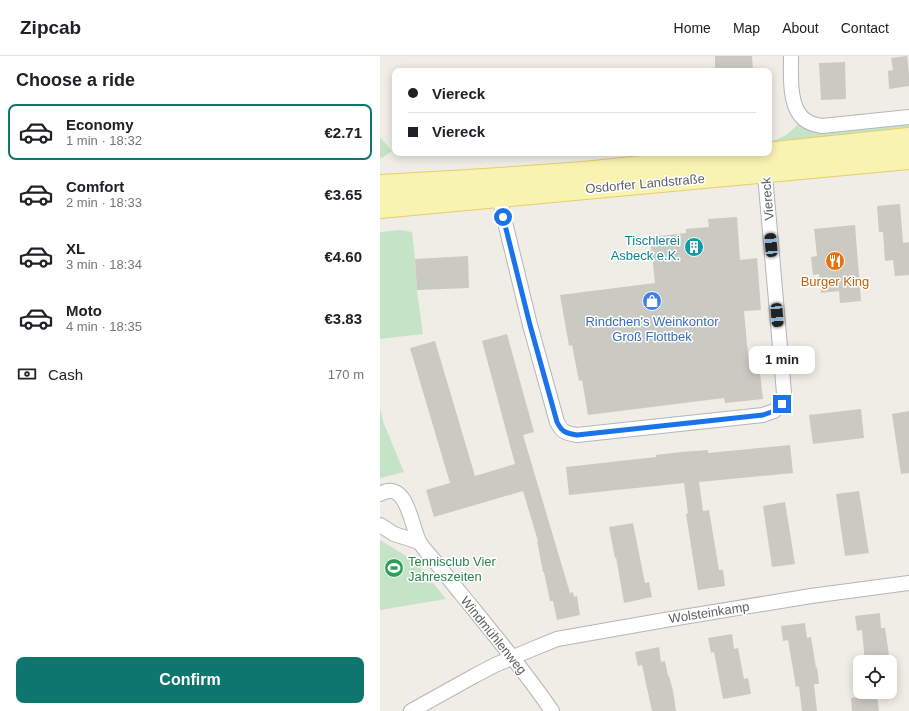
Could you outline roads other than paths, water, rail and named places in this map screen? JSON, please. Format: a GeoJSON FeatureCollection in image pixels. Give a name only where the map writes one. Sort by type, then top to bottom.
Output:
{"type":"FeatureCollection","features":[{"type":"Feature","properties":{"kind":"main road","name":"Osdorfer Landstraße"},"geometry":{"type":"LineString","coordinates":[[764,163],[909,139]]}},
{"type":"Feature","properties":{"kind":"main road","name":"Osdorfer Landstraße"},"geometry":{"type":"LineString","coordinates":[[380,207],[496,188],[764,163],[909,158]]}},
{"type":"Feature","properties":{"kind":"main road","name":"Osdorfer Landstraße"},"geometry":{"type":"LineString","coordinates":[[380,186],[496,188]]}},
{"type":"Feature","properties":{"kind":"street"},"geometry":{"type":"LineString","coordinates":[[791,56],[792,90],[795,107],[800,117],[811,124],[822,126],[909,117]]}},
{"type":"Feature","properties":{"kind":"street","name":"Viereck"},"geometry":{"type":"LineString","coordinates":[[496,188],[530,325],[557,422],[561,430],[567,434],[577,435],[763,415],[774,411],[782,404],[784,393],[764,163]]}},
{"type":"Feature","properties":{"kind":"street","name":"Windmühlenweg"},"geometry":{"type":"LineString","coordinates":[[380,494],[389,491],[395,492],[404,499],[419,542],[512,657],[552,711]]}},
{"type":"Feature","properties":{"kind":"street"},"geometry":{"type":"LineString","coordinates":[[380,525],[394,534],[419,542]]}},
{"type":"Feature","properties":{"kind":"street","name":"Wolsteinkamp"},"geometry":{"type":"LineString","coordinates":[[411,711],[512,657],[557,639],[811,596],[909,583]]}},
{"type":"Feature","properties":{"kind":"place","name":"Tischlerei Asbeck e.K."},"geometry":{"type":"Point","coordinates":[694,247]}},
{"type":"Feature","properties":{"kind":"place","name":"Burger King"},"geometry":{"type":"Point","coordinates":[835,261]}},
{"type":"Feature","properties":{"kind":"place","name":"Rindchen's Weinkontor Groß Flottbek"},"geometry":{"type":"Point","coordinates":[652,301]}},
{"type":"Feature","properties":{"kind":"place","name":"Tennisclub Vier Jahreszeiten"},"geometry":{"type":"Point","coordinates":[394,568]}}]}
